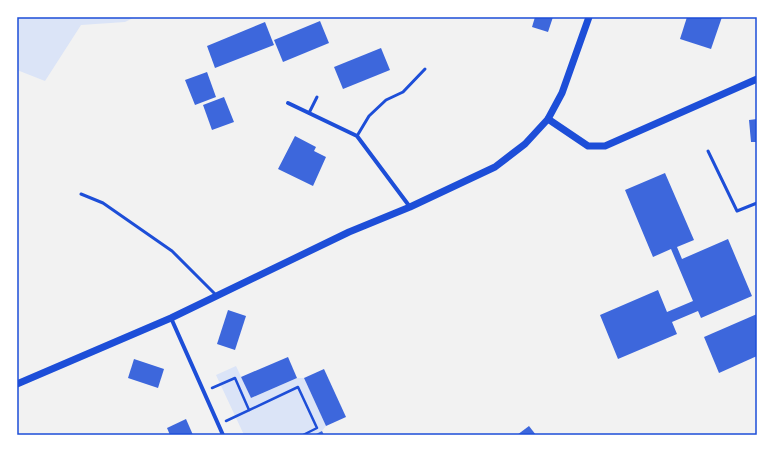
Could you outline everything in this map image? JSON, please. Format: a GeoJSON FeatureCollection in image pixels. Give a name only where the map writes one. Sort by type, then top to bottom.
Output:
{"type":"FeatureCollection","features":[{"type":"Feature","properties":{"kind":"street"},"geometry":{"type":"LineString","coordinates":[[17,384],[171,318],[349,232],[410,207],[495,167],[525,144],[548,119],[562,93],[589,17]]}},
{"type":"Feature","properties":{"kind":"street"},"geometry":{"type":"LineString","coordinates":[[548,119],[588,146],[605,146],[757,79]]}},
{"type":"Feature","properties":{"kind":"street"},"geometry":{"type":"LineString","coordinates":[[288,103],[357,136],[410,207]]}},
{"type":"Feature","properties":{"kind":"street"},"geometry":{"type":"LineString","coordinates":[[171,318],[223,435]]}},
{"type":"Feature","properties":{"kind":"lane"},"geometry":{"type":"LineString","coordinates":[[357,136],[369,116],[386,100],[403,92],[425,68]]}},
{"type":"Feature","properties":{"kind":"lane"},"geometry":{"type":"LineString","coordinates":[[309,113],[318,97]]}},
{"type":"Feature","properties":{"kind":"lane"},"geometry":{"type":"LineString","coordinates":[[708,151],[737,211],[757,202]]}},
{"type":"Feature","properties":{"kind":"lane"},"geometry":{"type":"LineString","coordinates":[[82,194],[103,203],[172,251],[218,296]]}},
{"type":"Feature","properties":{"kind":"path"},"geometry":{"type":"LineString","coordinates":[[204,392],[235,378],[249,410]]}},
{"type":"Feature","properties":{"kind":"path"},"geometry":{"type":"LineString","coordinates":[[218,424],[298,387],[317,428],[303,435]]}},
{"type":"Feature","properties":{"kind":"shaded area"},"geometry":{"type":"Polygon","coordinates":[[[17,17],[135,17],[125,22],[81,25],[45,81],[17,70],[17,17]]]}},
{"type":"Feature","properties":{"kind":"shaded area"},"geometry":{"type":"Polygon","coordinates":[[[236,366],[251,398],[297,378],[304,378],[326,426],[322,431],[314,435],[244,435],[216,375],[236,366]]]}},
{"type":"Feature","properties":{"kind":"building"},"geometry":{"type":"Polygon","coordinates":[[[535,17],[553,17],[548,32],[532,27],[535,17]]]}},
{"type":"Feature","properties":{"kind":"building"},"geometry":{"type":"Polygon","coordinates":[[[687,17],[722,17],[711,49],[680,39],[687,17]]]}},
{"type":"Feature","properties":{"kind":"building"},"geometry":{"type":"Polygon","coordinates":[[[320,21],[329,43],[283,62],[274,40],[320,21]]]}},
{"type":"Feature","properties":{"kind":"building"},"geometry":{"type":"Polygon","coordinates":[[[265,22],[274,45],[215,68],[207,46],[265,22]]]}},
{"type":"Feature","properties":{"kind":"building"},"geometry":{"type":"Polygon","coordinates":[[[381,48],[390,70],[343,89],[334,67],[381,48]]]}},
{"type":"Feature","properties":{"kind":"building"},"geometry":{"type":"Polygon","coordinates":[[[207,72],[216,97],[195,105],[185,80],[207,72]]]}},
{"type":"Feature","properties":{"kind":"building"},"geometry":{"type":"Polygon","coordinates":[[[224,97],[234,122],[212,130],[203,105],[224,97]]]}},
{"type":"Feature","properties":{"kind":"building"},"geometry":{"type":"Polygon","coordinates":[[[757,119],[757,142],[751,142],[749,120],[757,119]]]}},
{"type":"Feature","properties":{"kind":"building"},"geometry":{"type":"Polygon","coordinates":[[[295,136],[316,147],[314,151],[326,157],[313,186],[278,169],[295,136]]]}},
{"type":"Feature","properties":{"kind":"building"},"geometry":{"type":"Polygon","coordinates":[[[665,173],[694,240],[677,247],[682,259],[728,239],[752,296],[701,318],[698,311],[672,322],[677,334],[618,359],[600,315],[658,290],[667,312],[693,301],[671,249],[653,257],[625,190],[665,173]]]}},
{"type":"Feature","properties":{"kind":"building"},"geometry":{"type":"Polygon","coordinates":[[[228,310],[246,316],[235,350],[217,344],[228,310]]]}},
{"type":"Feature","properties":{"kind":"building"},"geometry":{"type":"Polygon","coordinates":[[[757,314],[757,356],[719,373],[704,337],[757,314]]]}},
{"type":"Feature","properties":{"kind":"building"},"geometry":{"type":"Polygon","coordinates":[[[288,357],[297,378],[251,398],[241,377],[288,357]]]}},
{"type":"Feature","properties":{"kind":"building"},"geometry":{"type":"Polygon","coordinates":[[[134,359],[164,369],[158,388],[128,378],[134,359]]]}},
{"type":"Feature","properties":{"kind":"building"},"geometry":{"type":"Polygon","coordinates":[[[324,369],[346,417],[326,426],[304,378],[324,369]]]}},
{"type":"Feature","properties":{"kind":"building"},"geometry":{"type":"Polygon","coordinates":[[[186,419],[193,435],[170,435],[167,428],[186,419]]]}},
{"type":"Feature","properties":{"kind":"building"},"geometry":{"type":"Polygon","coordinates":[[[529,426],[536,435],[517,435],[529,426]]]}},
{"type":"Feature","properties":{"kind":"building"},"geometry":{"type":"Polygon","coordinates":[[[322,431],[324,435],[314,435],[322,431]]]}}]}
